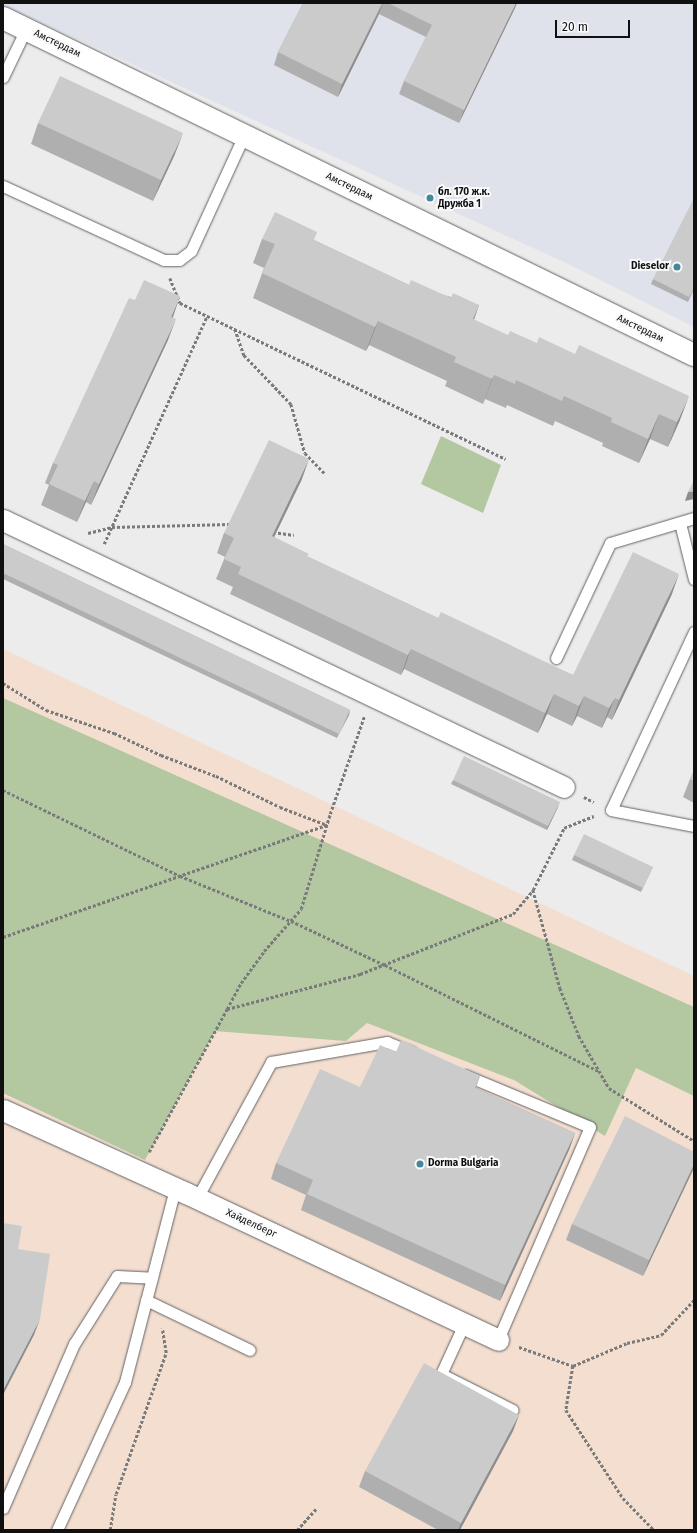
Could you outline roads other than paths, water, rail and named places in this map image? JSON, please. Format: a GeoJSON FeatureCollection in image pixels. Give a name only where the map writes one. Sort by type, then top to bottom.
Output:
{"type":"FeatureCollection","features":[{"type":"Feature","properties":{"kind":"street","name":"Амстердам"},"geometry":{"type":"LineString","coordinates":[[3,18],[694,356]]}},
{"type":"Feature","properties":{"kind":"street"},"geometry":{"type":"LineString","coordinates":[[3,520],[564,787]]}},
{"type":"Feature","properties":{"kind":"street","name":"Хайделберг"},"geometry":{"type":"LineString","coordinates":[[3,1110],[197,1198],[498,1340]]}},
{"type":"Feature","properties":{"kind":"lane"},"geometry":{"type":"LineString","coordinates":[[3,77],[26,29]]}},
{"type":"Feature","properties":{"kind":"lane"},"geometry":{"type":"LineString","coordinates":[[3,186],[164,260],[179,260],[191,251],[244,136]]}},
{"type":"Feature","properties":{"kind":"lane"},"geometry":{"type":"LineString","coordinates":[[556,658],[610,543],[694,518]]}},
{"type":"Feature","properties":{"kind":"lane"},"geometry":{"type":"LineString","coordinates":[[680,523],[694,578]]}},
{"type":"Feature","properties":{"kind":"lane"},"geometry":{"type":"LineString","coordinates":[[694,632],[611,810],[694,826]]}},
{"type":"Feature","properties":{"kind":"lane"},"geometry":{"type":"LineString","coordinates":[[197,1198],[272,1062],[387,1042],[424,1057]]}},
{"type":"Feature","properties":{"kind":"lane"},"geometry":{"type":"LineString","coordinates":[[452,1069],[590,1127],[498,1340]]}},
{"type":"Feature","properties":{"kind":"lane"},"geometry":{"type":"LineString","coordinates":[[56,1530],[125,1382],[175,1188]]}},
{"type":"Feature","properties":{"kind":"lane"},"geometry":{"type":"LineString","coordinates":[[3,1508],[74,1344],[117,1276],[152,1278]]}},
{"type":"Feature","properties":{"kind":"lane"},"geometry":{"type":"LineString","coordinates":[[146,1300],[250,1350]]}},
{"type":"Feature","properties":{"kind":"lane"},"geometry":{"type":"LineString","coordinates":[[464,1324],[441,1374],[514,1410]]}},
{"type":"Feature","properties":{"kind":"place","name":"бл. 170 ж.к. Дружба 1"},"geometry":{"type":"Point","coordinates":[430,198]}},
{"type":"Feature","properties":{"kind":"place","name":"Dieselor"},"geometry":{"type":"Point","coordinates":[677,267]}},
{"type":"Feature","properties":{"kind":"place","name":"Dorma Bulgaria"},"geometry":{"type":"Point","coordinates":[420,1164]}}]}
